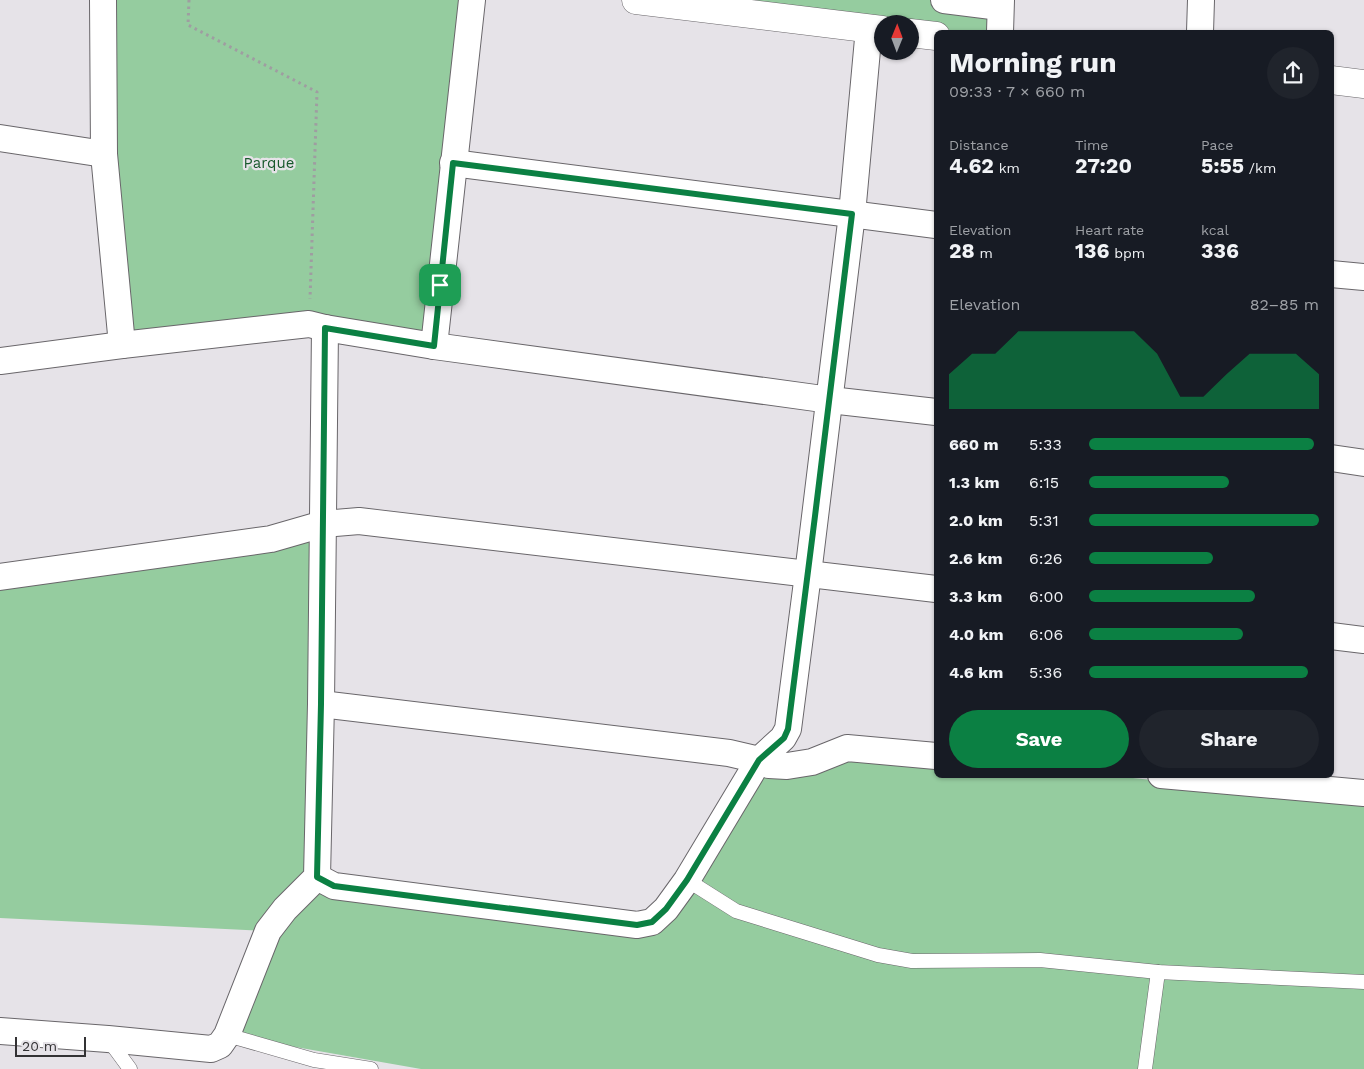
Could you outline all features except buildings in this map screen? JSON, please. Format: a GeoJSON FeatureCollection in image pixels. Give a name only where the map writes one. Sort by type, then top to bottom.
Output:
{"type":"FeatureCollection","features":[{"type":"Feature","properties":{"kind":"street"},"geometry":{"type":"LineString","coordinates":[[103,0],[104,154],[122,344]]}},
{"type":"Feature","properties":{"kind":"street"},"geometry":{"type":"LineString","coordinates":[[434,346],[472,0]]}},
{"type":"Feature","properties":{"kind":"street"},"geometry":{"type":"LineString","coordinates":[[636,0],[874,29]]}},
{"type":"Feature","properties":{"kind":"street"},"geometry":{"type":"LineString","coordinates":[[944,0],[1001,3],[1000,30]]}},
{"type":"Feature","properties":{"kind":"street"},"geometry":{"type":"LineString","coordinates":[[1200,30],[1202,0]]}},
{"type":"Feature","properties":{"kind":"street"},"geometry":{"type":"LineString","coordinates":[[919,34],[934,36]]}},
{"type":"Feature","properties":{"kind":"street"},"geometry":{"type":"LineString","coordinates":[[317,877],[334,886],[637,925],[652,922],[666,909],[687,880],[759,760],[784,738],[788,729],[874,44]]}},
{"type":"Feature","properties":{"kind":"street"},"geometry":{"type":"LineString","coordinates":[[1334,80],[1364,84]]}},
{"type":"Feature","properties":{"kind":"street"},"geometry":{"type":"LineString","coordinates":[[0,138],[104,154]]}},
{"type":"Feature","properties":{"kind":"street"},"geometry":{"type":"LineString","coordinates":[[453,163],[934,224]]}},
{"type":"Feature","properties":{"kind":"street"},"geometry":{"type":"LineString","coordinates":[[1334,274],[1364,277]]}},
{"type":"Feature","properties":{"kind":"street"},"geometry":{"type":"LineString","coordinates":[[0,1031],[211,1049],[220,1045],[227,1035],[268,931],[285,909],[317,877],[323,524],[317,326]]}},
{"type":"Feature","properties":{"kind":"street"},"geometry":{"type":"LineString","coordinates":[[0,361],[122,344],[317,326],[434,346],[830,400],[934,412]]}},
{"type":"Feature","properties":{"kind":"street"},"geometry":{"type":"LineString","coordinates":[[1334,458],[1364,463]]}},
{"type":"Feature","properties":{"kind":"street"},"geometry":{"type":"LineString","coordinates":[[0,577],[271,539],[323,524],[359,521],[934,589]]}},
{"type":"Feature","properties":{"kind":"street"},"geometry":{"type":"LineString","coordinates":[[1334,636],[1364,640]]}},
{"type":"Feature","properties":{"kind":"street"},"geometry":{"type":"LineString","coordinates":[[321,704],[729,753],[769,764],[787,766],[812,762],[847,748],[934,756]]}},
{"type":"Feature","properties":{"kind":"street"},"geometry":{"type":"LineString","coordinates":[[1195,778],[1364,793]]}},
{"type":"Feature","properties":{"kind":"lane"},"geometry":{"type":"LineString","coordinates":[[687,880],[736,911],[878,955],[912,961],[1040,960],[1158,972],[1364,982]]}},
{"type":"Feature","properties":{"kind":"lane"},"geometry":{"type":"LineString","coordinates":[[1144,1069],[1158,972]]}},
{"type":"Feature","properties":{"kind":"lane"},"geometry":{"type":"LineString","coordinates":[[227,1035],[314,1060],[371,1069]]}},
{"type":"Feature","properties":{"kind":"lane"},"geometry":{"type":"LineString","coordinates":[[108,1039],[130,1069]]}},
{"type":"Feature","properties":{"kind":"path"},"geometry":{"type":"LineString","coordinates":[[189,0],[188,25],[317,92],[317,326]]}},
{"type":"Feature","properties":{"kind":"green space","name":"Parque"},"geometry":{"type":"Polygon","coordinates":[[[103,0],[472,0],[434,346],[309,324],[122,345],[103,0]]]}},
{"type":"Feature","properties":{"kind":"green space"},"geometry":{"type":"Polygon","coordinates":[[[644,0],[944,0],[1000,7],[999,30],[934,31],[919,27],[919,15],[874,15],[874,23],[644,0]]]}},
{"type":"Feature","properties":{"kind":"green space"},"geometry":{"type":"Polygon","coordinates":[[[323,524],[317,877],[637,925],[666,909],[759,760],[934,757],[934,778],[1133,778],[1364,802],[1364,1069],[421,1069],[227,1035],[267,931],[0,918],[0,576],[323,524]]]}},
{"type":"Feature","properties":{"kind":"route"},"geometry":{"type":"LineString","coordinates":[[453,163],[852,214],[788,729],[784,738],[759,760],[687,880],[666,909],[652,922],[637,925],[334,886],[317,877],[325,328],[371,334],[434,346],[440,285],[453,163]]}}]}
